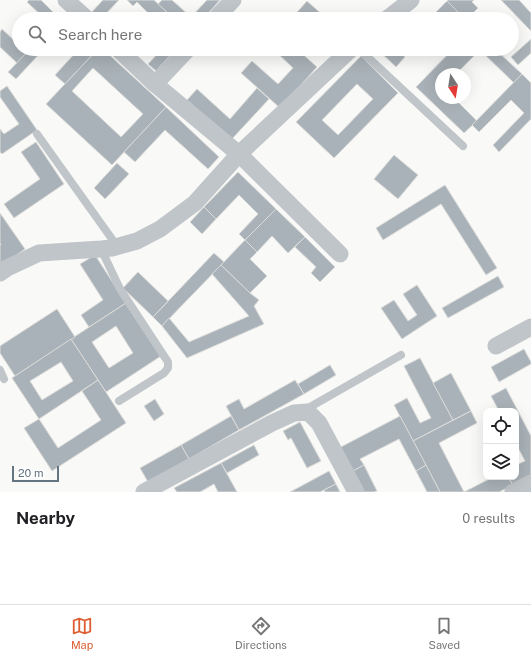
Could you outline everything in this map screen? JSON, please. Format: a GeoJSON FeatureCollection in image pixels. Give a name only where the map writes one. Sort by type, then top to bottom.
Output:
{"type":"FeatureCollection","features":[{"type":"Feature","properties":{"kind":"street"},"geometry":{"type":"LineString","coordinates":[[66,0],[79,12]]}},
{"type":"Feature","properties":{"kind":"street"},"geometry":{"type":"LineString","coordinates":[[222,12],[233,0]]}},
{"type":"Feature","properties":{"kind":"street"},"geometry":{"type":"LineString","coordinates":[[396,12],[411,0]]}},
{"type":"Feature","properties":{"kind":"street"},"geometry":{"type":"LineString","coordinates":[[125,56],[155,84],[239,154],[340,254]]}},
{"type":"Feature","properties":{"kind":"street"},"geometry":{"type":"LineString","coordinates":[[155,84],[181,56]]}},
{"type":"Feature","properties":{"kind":"street"},"geometry":{"type":"LineString","coordinates":[[0,273],[7,268],[39,253],[109,248],[137,241],[160,229],[195,203],[239,154],[344,56]]}},
{"type":"Feature","properties":{"kind":"street"},"geometry":{"type":"LineString","coordinates":[[496,346],[531,327]]}},
{"type":"Feature","properties":{"kind":"street"},"geometry":{"type":"LineString","coordinates":[[144,492],[272,422],[294,412],[308,412],[319,423],[356,492]]}},
{"type":"Feature","properties":{"kind":"street"},"geometry":{"type":"LineString","coordinates":[[513,492],[531,483]]}},
{"type":"Feature","properties":{"kind":"lane"},"geometry":{"type":"LineString","coordinates":[[367,56],[463,146]]}},
{"type":"Feature","properties":{"kind":"lane"},"geometry":{"type":"LineString","coordinates":[[37,134],[109,248],[120,289],[168,362],[168,368],[164,373],[119,402]]}},
{"type":"Feature","properties":{"kind":"lane"},"geometry":{"type":"LineString","coordinates":[[301,412],[401,355]]}},
{"type":"Feature","properties":{"kind":"lane"},"geometry":{"type":"LineString","coordinates":[[0,370],[4,379]]}},
{"type":"Feature","properties":{"kind":"building"},"geometry":{"type":"Polygon","coordinates":[[[29,0],[41,0],[53,12],[38,12],[27,2],[29,0]]]}},
{"type":"Feature","properties":{"kind":"building"},"geometry":{"type":"Polygon","coordinates":[[[103,0],[119,0],[108,12],[92,12],[103,0]]]}},
{"type":"Feature","properties":{"kind":"building"},"geometry":{"type":"Polygon","coordinates":[[[127,0],[154,0],[167,12],[147,12],[137,2],[133,6],[127,0]]]}},
{"type":"Feature","properties":{"kind":"building"},"geometry":{"type":"Polygon","coordinates":[[[162,0],[172,0],[185,12],[167,12],[158,4],[162,0]]]}},
{"type":"Feature","properties":{"kind":"building"},"geometry":{"type":"Polygon","coordinates":[[[207,0],[220,0],[209,12],[196,12],[207,0]]]}},
{"type":"Feature","properties":{"kind":"building"},"geometry":{"type":"Polygon","coordinates":[[[474,0],[472,2],[478,8],[474,12],[458,12],[447,1],[474,0]]]}},
{"type":"Feature","properties":{"kind":"building"},"geometry":{"type":"Polygon","coordinates":[[[501,0],[519,0],[531,13],[531,31],[519,19],[519,12],[513,12],[501,0]]]}},
{"type":"Feature","properties":{"kind":"building"},"geometry":{"type":"Polygon","coordinates":[[[307,1],[319,12],[297,12],[307,1]]]}},
{"type":"Feature","properties":{"kind":"building"},"geometry":{"type":"Polygon","coordinates":[[[447,1],[458,12],[436,12],[447,1]]]}},
{"type":"Feature","properties":{"kind":"building"},"geometry":{"type":"Polygon","coordinates":[[[2,29],[12,38],[12,56],[24,56],[17,63],[0,47],[0,32],[2,29]]]}},
{"type":"Feature","properties":{"kind":"building"},"geometry":{"type":"Polygon","coordinates":[[[531,39],[531,53],[518,65],[511,57],[519,56],[519,50],[531,39]]]}},
{"type":"Feature","properties":{"kind":"building"},"geometry":{"type":"Polygon","coordinates":[[[23,56],[37,56],[16,79],[8,72],[23,56]]]}},
{"type":"Feature","properties":{"kind":"building"},"geometry":{"type":"Polygon","coordinates":[[[72,56],[91,56],[65,84],[55,75],[72,56]]]}},
{"type":"Feature","properties":{"kind":"building"},"geometry":{"type":"Polygon","coordinates":[[[91,56],[111,56],[166,107],[112,165],[46,104],[91,56]],[[93,68],[72,91],[121,137],[143,114],[93,68]]]}},
{"type":"Feature","properties":{"kind":"building"},"geometry":{"type":"Polygon","coordinates":[[[155,56],[170,56],[156,71],[148,64],[155,56]]]}},
{"type":"Feature","properties":{"kind":"building"},"geometry":{"type":"Polygon","coordinates":[[[280,56],[305,56],[317,67],[280,108],[241,73],[252,61],[278,84],[293,68],[280,56]]]}},
{"type":"Feature","properties":{"kind":"building"},"geometry":{"type":"Polygon","coordinates":[[[361,56],[398,93],[334,158],[296,122],[361,56]],[[357,84],[322,120],[338,135],[373,99],[357,84]]]}},
{"type":"Feature","properties":{"kind":"building"},"geometry":{"type":"Polygon","coordinates":[[[384,56],[405,57],[396,67],[384,56]]]}},
{"type":"Feature","properties":{"kind":"building"},"geometry":{"type":"Polygon","coordinates":[[[446,56],[474,56],[462,68],[435,68],[435,104],[460,104],[477,121],[464,133],[416,87],[446,56]]]}},
{"type":"Feature","properties":{"kind":"building"},"geometry":{"type":"Polygon","coordinates":[[[486,56],[503,56],[522,74],[514,83],[486,56]]]}},
{"type":"Feature","properties":{"kind":"building"},"geometry":{"type":"Polygon","coordinates":[[[522,74],[531,83],[531,119],[499,152],[493,145],[524,113],[511,100],[479,132],[472,125],[522,74]]]}},
{"type":"Feature","properties":{"kind":"building"},"geometry":{"type":"Polygon","coordinates":[[[7,86],[37,130],[2,154],[0,152],[0,129],[4,134],[19,124],[0,97],[0,91],[7,86]]]}},
{"type":"Feature","properties":{"kind":"building"},"geometry":{"type":"Polygon","coordinates":[[[257,88],[269,99],[231,140],[187,100],[197,89],[230,119],[257,88]]]}},
{"type":"Feature","properties":{"kind":"building"},"geometry":{"type":"Polygon","coordinates":[[[166,107],[219,157],[208,169],[165,130],[135,162],[124,152],[166,107]]]}},
{"type":"Feature","properties":{"kind":"building"},"geometry":{"type":"Polygon","coordinates":[[[36,142],[64,184],[14,218],[4,204],[40,179],[21,152],[36,142]]]}},
{"type":"Feature","properties":{"kind":"building"},"geometry":{"type":"Polygon","coordinates":[[[394,155],[418,175],[398,199],[374,179],[394,155]]]}},
{"type":"Feature","properties":{"kind":"building"},"geometry":{"type":"Polygon","coordinates":[[[117,163],[129,174],[105,199],[94,188],[117,163]]]}},
{"type":"Feature","properties":{"kind":"building"},"geometry":{"type":"Polygon","coordinates":[[[238,172],[276,209],[245,240],[239,234],[258,214],[239,195],[216,219],[204,207],[238,172]]]}},
{"type":"Feature","properties":{"kind":"building"},"geometry":{"type":"Polygon","coordinates":[[[445,185],[497,268],[486,275],[441,204],[383,240],[376,228],[445,185]]]}},
{"type":"Feature","properties":{"kind":"building"},"geometry":{"type":"Polygon","coordinates":[[[204,207],[216,219],[202,234],[190,222],[204,207]]]}},
{"type":"Feature","properties":{"kind":"building"},"geometry":{"type":"Polygon","coordinates":[[[276,209],[305,237],[288,253],[272,236],[257,252],[245,240],[276,209]]]}},
{"type":"Feature","properties":{"kind":"building"},"geometry":{"type":"Polygon","coordinates":[[[0,213],[25,249],[0,266],[1,245],[0,213]]]}},
{"type":"Feature","properties":{"kind":"building"},"geometry":{"type":"Polygon","coordinates":[[[305,237],[335,267],[320,282],[311,273],[316,267],[295,247],[305,237]]]}},
{"type":"Feature","properties":{"kind":"building"},"geometry":{"type":"Polygon","coordinates":[[[245,240],[257,252],[250,259],[267,276],[250,293],[221,265],[245,240]]]}},
{"type":"Feature","properties":{"kind":"building"},"geometry":{"type":"Polygon","coordinates":[[[214,253],[224,262],[162,326],[153,317],[214,253]]]}},
{"type":"Feature","properties":{"kind":"building"},"geometry":{"type":"Polygon","coordinates":[[[95,255],[126,303],[89,327],[81,315],[103,300],[80,264],[95,255]]]}},
{"type":"Feature","properties":{"kind":"building"},"geometry":{"type":"Polygon","coordinates":[[[221,265],[259,300],[254,306],[264,324],[187,358],[162,326],[169,318],[189,342],[249,316],[212,274],[221,265]]]}},
{"type":"Feature","properties":{"kind":"building"},"geometry":{"type":"Polygon","coordinates":[[[138,272],[168,301],[153,317],[123,288],[138,272]]]}},
{"type":"Feature","properties":{"kind":"building"},"geometry":{"type":"Polygon","coordinates":[[[498,276],[504,287],[448,318],[442,308],[498,276]]]}},
{"type":"Feature","properties":{"kind":"building"},"geometry":{"type":"Polygon","coordinates":[[[417,285],[437,316],[402,339],[381,308],[394,300],[408,321],[417,315],[403,294],[417,285]]]}},
{"type":"Feature","properties":{"kind":"building"},"geometry":{"type":"Polygon","coordinates":[[[126,303],[161,356],[106,392],[71,339],[126,303]],[[116,326],[92,342],[109,368],[133,353],[116,326]]]}},
{"type":"Feature","properties":{"kind":"building"},"geometry":{"type":"Polygon","coordinates":[[[57,309],[75,337],[15,376],[0,353],[0,346],[57,309]]]}},
{"type":"Feature","properties":{"kind":"building"},"geometry":{"type":"Polygon","coordinates":[[[71,339],[98,380],[39,419],[12,378],[71,339]],[[61,362],[30,381],[42,400],[73,381],[61,362]]]}},
{"type":"Feature","properties":{"kind":"building"},"geometry":{"type":"Polygon","coordinates":[[[524,349],[531,364],[499,382],[491,367],[524,349]]]}},
{"type":"Feature","properties":{"kind":"building"},"geometry":{"type":"Polygon","coordinates":[[[420,358],[453,420],[413,441],[394,405],[407,398],[420,423],[431,418],[404,366],[420,358]]]}},
{"type":"Feature","properties":{"kind":"building"},"geometry":{"type":"Polygon","coordinates":[[[330,365],[336,375],[304,394],[298,384],[330,365]]]}},
{"type":"Feature","properties":{"kind":"building"},"geometry":{"type":"Polygon","coordinates":[[[451,373],[471,411],[453,420],[433,383],[451,373]]]}},
{"type":"Feature","properties":{"kind":"building"},"geometry":{"type":"Polygon","coordinates":[[[98,380],[126,423],[52,471],[24,428],[39,419],[58,448],[101,420],[82,391],[98,380]]]}},
{"type":"Feature","properties":{"kind":"building"},"geometry":{"type":"Polygon","coordinates":[[[295,380],[304,394],[239,430],[226,406],[239,399],[244,409],[295,380]]]}},
{"type":"Feature","properties":{"kind":"building"},"geometry":{"type":"Polygon","coordinates":[[[506,388],[516,408],[497,408],[491,396],[506,388]]]}},
{"type":"Feature","properties":{"kind":"building"},"geometry":{"type":"Polygon","coordinates":[[[155,399],[164,414],[154,421],[144,406],[155,399]]]}},
{"type":"Feature","properties":{"kind":"building"},"geometry":{"type":"Polygon","coordinates":[[[471,411],[477,423],[439,443],[464,492],[440,492],[413,441],[471,411]]]}},
{"type":"Feature","properties":{"kind":"building"},"geometry":{"type":"Polygon","coordinates":[[[519,413],[531,436],[531,476],[513,485],[510,480],[519,480],[519,464],[525,461],[519,450],[519,413]]]}},
{"type":"Feature","properties":{"kind":"building"},"geometry":{"type":"Polygon","coordinates":[[[231,416],[239,430],[189,459],[181,445],[231,416]]]}},
{"type":"Feature","properties":{"kind":"building"},"geometry":{"type":"Polygon","coordinates":[[[400,416],[426,465],[416,471],[399,439],[360,459],[364,465],[351,472],[339,448],[400,416]]]}},
{"type":"Feature","properties":{"kind":"building"},"geometry":{"type":"Polygon","coordinates":[[[300,422],[321,461],[307,468],[291,438],[288,440],[283,431],[300,422]]]}},
{"type":"Feature","properties":{"kind":"building"},"geometry":{"type":"Polygon","coordinates":[[[181,445],[189,459],[148,482],[140,468],[181,445]]]}},
{"type":"Feature","properties":{"kind":"building"},"geometry":{"type":"Polygon","coordinates":[[[254,445],[259,455],[227,473],[221,463],[254,445]]]}},
{"type":"Feature","properties":{"kind":"building"},"geometry":{"type":"Polygon","coordinates":[[[221,463],[237,492],[218,492],[214,484],[200,492],[177,492],[174,488],[221,463]]]}},
{"type":"Feature","properties":{"kind":"building"},"geometry":{"type":"Polygon","coordinates":[[[364,465],[377,491],[361,492],[351,472],[364,465]]]}},
{"type":"Feature","properties":{"kind":"building"},"geometry":{"type":"Polygon","coordinates":[[[426,465],[440,492],[427,492],[416,471],[426,465]]]}},
{"type":"Feature","properties":{"kind":"building"},"geometry":{"type":"Polygon","coordinates":[[[329,471],[336,484],[320,492],[290,492],[329,471]]]}},
{"type":"Feature","properties":{"kind":"building"},"geometry":{"type":"Polygon","coordinates":[[[487,480],[510,480],[513,485],[499,492],[464,492],[487,480]]]}},
{"type":"Feature","properties":{"kind":"building"},"geometry":{"type":"Polygon","coordinates":[[[336,484],[340,492],[325,492],[324,490],[336,484]]]}}]}
